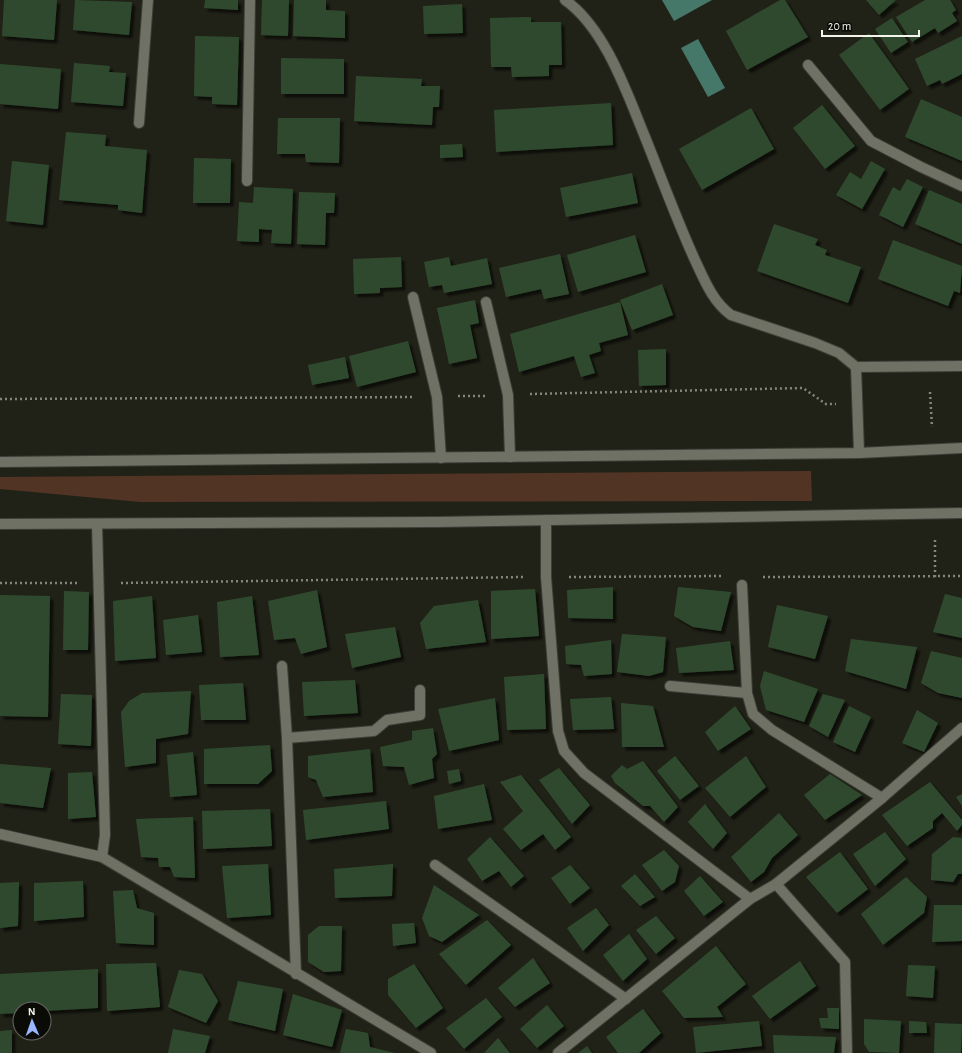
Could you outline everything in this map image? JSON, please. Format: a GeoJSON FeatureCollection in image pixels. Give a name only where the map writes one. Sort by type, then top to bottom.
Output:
{"type":"FeatureCollection","features":[{"type":"Feature","properties":{"kind":"street"},"geometry":{"type":"LineString","coordinates":[[139,123],[148,0]]}},
{"type":"Feature","properties":{"kind":"street"},"geometry":{"type":"LineString","coordinates":[[247,181],[250,0]]}},
{"type":"Feature","properties":{"kind":"street"},"geometry":{"type":"LineString","coordinates":[[566,0],[578,9],[601,42],[625,86],[685,238],[712,295],[720,307],[731,315],[815,343],[839,353],[856,367],[962,366]]}},
{"type":"Feature","properties":{"kind":"street"},"geometry":{"type":"LineString","coordinates":[[808,65],[871,141],[962,186]]}},
{"type":"Feature","properties":{"kind":"street"},"geometry":{"type":"LineString","coordinates":[[413,297],[437,397],[441,458]]}},
{"type":"Feature","properties":{"kind":"street"},"geometry":{"type":"LineString","coordinates":[[486,302],[508,395],[510,457]]}},
{"type":"Feature","properties":{"kind":"street"},"geometry":{"type":"LineString","coordinates":[[856,367],[859,453]]}},
{"type":"Feature","properties":{"kind":"street"},"geometry":{"type":"LineString","coordinates":[[0,462],[859,453],[962,448]]}},
{"type":"Feature","properties":{"kind":"street"},"geometry":{"type":"LineString","coordinates":[[0,524],[437,522],[962,513]]}},
{"type":"Feature","properties":{"kind":"street"},"geometry":{"type":"LineString","coordinates":[[546,520],[546,577],[558,731],[564,751],[584,773],[750,899]]}},
{"type":"Feature","properties":{"kind":"street"},"geometry":{"type":"LineString","coordinates":[[97,524],[105,834],[102,857]]}},
{"type":"Feature","properties":{"kind":"street"},"geometry":{"type":"LineString","coordinates":[[742,584],[747,693],[753,714],[772,730],[882,798]]}},
{"type":"Feature","properties":{"kind":"street"},"geometry":{"type":"LineString","coordinates":[[282,666],[287,738],[296,974]]}},
{"type":"Feature","properties":{"kind":"street"},"geometry":{"type":"LineString","coordinates":[[670,686],[747,693]]}},
{"type":"Feature","properties":{"kind":"street"},"geometry":{"type":"LineString","coordinates":[[287,738],[374,731],[387,720],[420,715],[420,690]]}},
{"type":"Feature","properties":{"kind":"street"},"geometry":{"type":"LineString","coordinates":[[558,1053],[626,1000],[750,899],[776,884],[882,798],[962,728]]}},
{"type":"Feature","properties":{"kind":"street"},"geometry":{"type":"LineString","coordinates":[[0,834],[102,857],[296,974],[431,1053]]}},
{"type":"Feature","properties":{"kind":"street"},"geometry":{"type":"LineString","coordinates":[[435,865],[626,1000]]}},
{"type":"Feature","properties":{"kind":"street"},"geometry":{"type":"LineString","coordinates":[[776,884],[845,962],[847,1053]]}},
{"type":"Feature","properties":{"kind":"path"},"geometry":{"type":"LineString","coordinates":[[930,392],[932,432]]}},
{"type":"Feature","properties":{"kind":"path"},"geometry":{"type":"LineString","coordinates":[[935,577],[936,539]]}},
{"type":"Feature","properties":{"kind":"path"},"geometry":{"type":"LineString","coordinates":[[0,583],[728,576]]}},
{"type":"Feature","properties":{"kind":"path"},"geometry":{"type":"LineString","coordinates":[[760,577],[962,576]]}},
{"type":"Feature","properties":{"kind":"shaded area"},"geometry":{"type":"Polygon","coordinates":[[[811,471],[812,501],[140,502],[0,489],[0,477],[811,471]]]}},
{"type":"Feature","properties":{"kind":"water"},"geometry":{"type":"Polygon","coordinates":[[[662,0],[712,0],[674,21],[662,0]]]}},
{"type":"Feature","properties":{"kind":"water"},"geometry":{"type":"Polygon","coordinates":[[[698,39],[725,88],[708,97],[681,48],[698,39]]]}},
{"type":"Feature","properties":{"kind":"building"},"geometry":{"type":"Polygon","coordinates":[[[4,0],[57,0],[54,40],[2,36],[4,0]]]}},
{"type":"Feature","properties":{"kind":"building"},"geometry":{"type":"Polygon","coordinates":[[[75,0],[132,2],[129,35],[73,30],[75,0]]]}},
{"type":"Feature","properties":{"kind":"building"},"geometry":{"type":"Polygon","coordinates":[[[205,0],[238,0],[238,10],[204,8],[205,0]]]}},
{"type":"Feature","properties":{"kind":"building"},"geometry":{"type":"Polygon","coordinates":[[[262,0],[289,0],[288,36],[261,35],[262,0]]]}},
{"type":"Feature","properties":{"kind":"building"},"geometry":{"type":"Polygon","coordinates":[[[294,0],[326,0],[326,10],[345,11],[345,38],[293,36],[294,0]]]}},
{"type":"Feature","properties":{"kind":"building"},"geometry":{"type":"Polygon","coordinates":[[[780,0],[785,0],[808,37],[747,70],[726,31],[780,0]]]}},
{"type":"Feature","properties":{"kind":"building"},"geometry":{"type":"Polygon","coordinates":[[[866,0],[896,0],[879,15],[866,0]]]}},
{"type":"Feature","properties":{"kind":"building"},"geometry":{"type":"Polygon","coordinates":[[[925,0],[950,0],[956,10],[952,13],[957,21],[938,33],[935,28],[912,42],[896,17],[925,0]]]}},
{"type":"Feature","properties":{"kind":"building"},"geometry":{"type":"Polygon","coordinates":[[[462,4],[463,33],[424,34],[423,6],[462,4]]]}},
{"type":"Feature","properties":{"kind":"building"},"geometry":{"type":"Polygon","coordinates":[[[531,17],[531,22],[561,22],[562,65],[549,65],[549,76],[512,77],[511,67],[491,67],[490,18],[531,17]]]}},
{"type":"Feature","properties":{"kind":"building"},"geometry":{"type":"Polygon","coordinates":[[[892,18],[908,42],[891,53],[875,29],[892,18]]]}},
{"type":"Feature","properties":{"kind":"building"},"geometry":{"type":"Polygon","coordinates":[[[869,33],[909,89],[880,110],[839,55],[869,33]]]}},
{"type":"Feature","properties":{"kind":"building"},"geometry":{"type":"Polygon","coordinates":[[[195,36],[239,37],[237,105],[212,104],[212,97],[194,96],[195,36]]]}},
{"type":"Feature","properties":{"kind":"building"},"geometry":{"type":"Polygon","coordinates":[[[962,36],[962,74],[942,84],[940,80],[927,86],[915,59],[962,36]]]}},
{"type":"Feature","properties":{"kind":"building"},"geometry":{"type":"Polygon","coordinates":[[[281,58],[344,59],[344,94],[281,94],[281,58]]]}},
{"type":"Feature","properties":{"kind":"building"},"geometry":{"type":"Polygon","coordinates":[[[74,63],[110,66],[109,72],[126,73],[123,106],[71,102],[74,63]]]}},
{"type":"Feature","properties":{"kind":"building"},"geometry":{"type":"Polygon","coordinates":[[[0,64],[61,69],[58,109],[0,104],[0,64]]]}},
{"type":"Feature","properties":{"kind":"building"},"geometry":{"type":"Polygon","coordinates":[[[356,76],[422,79],[421,86],[440,86],[439,107],[433,107],[432,125],[354,121],[356,76]]]}},
{"type":"Feature","properties":{"kind":"building"},"geometry":{"type":"Polygon","coordinates":[[[921,99],[962,117],[962,161],[905,137],[921,99]]]}},
{"type":"Feature","properties":{"kind":"building"},"geometry":{"type":"Polygon","coordinates":[[[611,103],[613,145],[496,152],[494,110],[611,103]]]}},
{"type":"Feature","properties":{"kind":"building"},"geometry":{"type":"Polygon","coordinates":[[[822,105],[855,146],[825,169],[793,128],[822,105]]]}},
{"type":"Feature","properties":{"kind":"building"},"geometry":{"type":"Polygon","coordinates":[[[751,108],[774,149],[702,190],[679,149],[751,108]]]}},
{"type":"Feature","properties":{"kind":"building"},"geometry":{"type":"Polygon","coordinates":[[[278,118],[340,118],[339,163],[306,162],[305,154],[277,154],[278,118]]]}},
{"type":"Feature","properties":{"kind":"building"},"geometry":{"type":"Polygon","coordinates":[[[66,132],[106,135],[105,146],[147,150],[142,213],[118,210],[118,205],[59,200],[66,132]]]}},
{"type":"Feature","properties":{"kind":"building"},"geometry":{"type":"Polygon","coordinates":[[[462,144],[463,157],[440,158],[440,145],[462,144]]]}},
{"type":"Feature","properties":{"kind":"building"},"geometry":{"type":"Polygon","coordinates":[[[194,158],[231,159],[230,203],[193,203],[194,158]]]}},
{"type":"Feature","properties":{"kind":"building"},"geometry":{"type":"Polygon","coordinates":[[[12,161],[49,165],[43,225],[6,221],[12,161]]]}},
{"type":"Feature","properties":{"kind":"building"},"geometry":{"type":"Polygon","coordinates":[[[871,161],[885,169],[862,209],[836,195],[850,172],[861,179],[871,161]]]}},
{"type":"Feature","properties":{"kind":"building"},"geometry":{"type":"Polygon","coordinates":[[[632,173],[638,203],[566,217],[560,188],[632,173]]]}},
{"type":"Feature","properties":{"kind":"building"},"geometry":{"type":"Polygon","coordinates":[[[907,179],[923,187],[903,227],[879,215],[893,187],[900,191],[907,179]]]}},
{"type":"Feature","properties":{"kind":"building"},"geometry":{"type":"Polygon","coordinates":[[[254,187],[293,189],[291,244],[271,243],[272,230],[259,229],[259,242],[237,241],[239,202],[253,203],[254,187]]]}},
{"type":"Feature","properties":{"kind":"building"},"geometry":{"type":"Polygon","coordinates":[[[929,190],[962,204],[962,244],[915,224],[929,190]]]}},
{"type":"Feature","properties":{"kind":"building"},"geometry":{"type":"Polygon","coordinates":[[[299,192],[335,193],[334,213],[326,213],[325,245],[297,244],[299,192]]]}},
{"type":"Feature","properties":{"kind":"building"},"geometry":{"type":"Polygon","coordinates":[[[774,224],[818,239],[815,245],[827,250],[825,255],[861,267],[848,303],[757,271],[774,224]]]}},
{"type":"Feature","properties":{"kind":"building"},"geometry":{"type":"Polygon","coordinates":[[[635,235],[646,272],[578,292],[567,255],[635,235]]]}},
{"type":"Feature","properties":{"kind":"building"},"geometry":{"type":"Polygon","coordinates":[[[893,240],[962,266],[960,293],[954,291],[948,306],[878,279],[893,240]]]}},
{"type":"Feature","properties":{"kind":"building"},"geometry":{"type":"Polygon","coordinates":[[[560,254],[569,294],[544,299],[541,289],[506,297],[499,268],[560,254]]]}},
{"type":"Feature","properties":{"kind":"building"},"geometry":{"type":"Polygon","coordinates":[[[401,257],[402,287],[380,288],[380,293],[354,294],[353,259],[401,257]]]}},
{"type":"Feature","properties":{"kind":"building"},"geometry":{"type":"Polygon","coordinates":[[[449,257],[451,266],[487,258],[492,284],[444,293],[442,285],[429,287],[424,262],[449,257]]]}},
{"type":"Feature","properties":{"kind":"building"},"geometry":{"type":"Polygon","coordinates":[[[662,284],[673,315],[632,330],[620,300],[662,284]]]}},
{"type":"Feature","properties":{"kind":"building"},"geometry":{"type":"Polygon","coordinates":[[[475,300],[479,323],[470,325],[477,358],[449,364],[437,308],[475,300]]]}},
{"type":"Feature","properties":{"kind":"building"},"geometry":{"type":"Polygon","coordinates":[[[620,302],[628,335],[599,343],[601,351],[589,355],[595,373],[581,377],[574,356],[519,372],[510,334],[620,302]]]}},
{"type":"Feature","properties":{"kind":"building"},"geometry":{"type":"Polygon","coordinates":[[[408,341],[416,372],[357,387],[349,356],[408,341]]]}},
{"type":"Feature","properties":{"kind":"building"},"geometry":{"type":"Polygon","coordinates":[[[666,349],[666,385],[639,386],[638,350],[666,349]]]}},
{"type":"Feature","properties":{"kind":"building"},"geometry":{"type":"Polygon","coordinates":[[[345,357],[349,378],[312,385],[308,365],[345,357]]]}},
{"type":"Feature","properties":{"kind":"building"},"geometry":{"type":"Polygon","coordinates":[[[613,587],[613,619],[568,618],[567,590],[613,587]]]}},
{"type":"Feature","properties":{"kind":"building"},"geometry":{"type":"Polygon","coordinates":[[[678,587],[731,592],[721,631],[693,627],[674,616],[678,587]]]}},
{"type":"Feature","properties":{"kind":"building"},"geometry":{"type":"Polygon","coordinates":[[[535,589],[539,636],[491,639],[491,591],[535,589]]]}},
{"type":"Feature","properties":{"kind":"building"},"geometry":{"type":"Polygon","coordinates":[[[317,590],[327,647],[301,654],[295,638],[274,640],[268,601],[317,590]]]}},
{"type":"Feature","properties":{"kind":"building"},"geometry":{"type":"Polygon","coordinates":[[[64,591],[89,592],[88,650],[63,650],[64,591]]]}},
{"type":"Feature","properties":{"kind":"building"},"geometry":{"type":"Polygon","coordinates":[[[945,594],[962,598],[962,638],[933,632],[945,594]]]}},
{"type":"Feature","properties":{"kind":"building"},"geometry":{"type":"Polygon","coordinates":[[[0,595],[50,596],[48,717],[0,716],[0,595]]]}},
{"type":"Feature","properties":{"kind":"building"},"geometry":{"type":"Polygon","coordinates":[[[152,596],[156,658],[115,661],[113,601],[152,596]]]}},
{"type":"Feature","properties":{"kind":"building"},"geometry":{"type":"Polygon","coordinates":[[[252,596],[259,655],[220,657],[217,602],[252,596]]]}},
{"type":"Feature","properties":{"kind":"building"},"geometry":{"type":"Polygon","coordinates":[[[478,600],[486,642],[426,649],[420,623],[434,606],[478,600]]]}},
{"type":"Feature","properties":{"kind":"building"},"geometry":{"type":"Polygon","coordinates":[[[777,605],[828,616],[815,659],[768,647],[777,605]]]}},
{"type":"Feature","properties":{"kind":"building"},"geometry":{"type":"Polygon","coordinates":[[[198,615],[202,652],[166,655],[163,620],[198,615]]]}},
{"type":"Feature","properties":{"kind":"building"},"geometry":{"type":"Polygon","coordinates":[[[395,627],[401,657],[352,668],[345,634],[395,627]]]}},
{"type":"Feature","properties":{"kind":"building"},"geometry":{"type":"Polygon","coordinates":[[[622,634],[666,637],[663,672],[649,676],[617,672],[622,634]]]}},
{"type":"Feature","properties":{"kind":"building"},"geometry":{"type":"Polygon","coordinates":[[[851,639],[917,647],[906,689],[845,671],[851,639]]]}},
{"type":"Feature","properties":{"kind":"building"},"geometry":{"type":"Polygon","coordinates":[[[611,640],[612,674],[584,676],[581,665],[566,664],[565,646],[611,640]]]}},
{"type":"Feature","properties":{"kind":"building"},"geometry":{"type":"Polygon","coordinates":[[[730,641],[734,670],[679,673],[676,648],[730,641]]]}},
{"type":"Feature","properties":{"kind":"building"},"geometry":{"type":"Polygon","coordinates":[[[931,651],[962,658],[962,698],[938,693],[921,683],[931,651]]]}},
{"type":"Feature","properties":{"kind":"building"},"geometry":{"type":"Polygon","coordinates":[[[764,671],[818,689],[804,722],[766,710],[760,686],[764,671]]]}},
{"type":"Feature","properties":{"kind":"building"},"geometry":{"type":"Polygon","coordinates":[[[544,674],[546,729],[507,730],[504,677],[544,674]]]}},
{"type":"Feature","properties":{"kind":"building"},"geometry":{"type":"Polygon","coordinates":[[[355,680],[358,713],[304,716],[302,682],[355,680]]]}},
{"type":"Feature","properties":{"kind":"building"},"geometry":{"type":"Polygon","coordinates":[[[243,683],[246,720],[201,720],[199,685],[243,683]]]}},
{"type":"Feature","properties":{"kind":"building"},"geometry":{"type":"Polygon","coordinates":[[[191,691],[188,734],[156,739],[156,763],[125,767],[121,712],[129,701],[142,693],[191,691]]]}},
{"type":"Feature","properties":{"kind":"building"},"geometry":{"type":"Polygon","coordinates":[[[61,694],[92,695],[91,746],[58,744],[61,694]]]}},
{"type":"Feature","properties":{"kind":"building"},"geometry":{"type":"Polygon","coordinates":[[[823,694],[845,700],[828,737],[809,726],[823,694]]]}},
{"type":"Feature","properties":{"kind":"building"},"geometry":{"type":"Polygon","coordinates":[[[611,697],[614,729],[573,730],[570,699],[611,697]]]}},
{"type":"Feature","properties":{"kind":"building"},"geometry":{"type":"Polygon","coordinates":[[[495,698],[499,740],[449,751],[438,709],[495,698]]]}},
{"type":"Feature","properties":{"kind":"building"},"geometry":{"type":"Polygon","coordinates":[[[621,703],[653,706],[664,747],[622,747],[621,703]]]}},
{"type":"Feature","properties":{"kind":"building"},"geometry":{"type":"Polygon","coordinates":[[[735,706],[751,729],[718,751],[705,732],[735,706]]]}},
{"type":"Feature","properties":{"kind":"building"},"geometry":{"type":"Polygon","coordinates":[[[849,706],[871,717],[855,752],[833,742],[849,706]]]}},
{"type":"Feature","properties":{"kind":"building"},"geometry":{"type":"Polygon","coordinates":[[[917,710],[938,723],[924,752],[902,743],[917,710]]]}},
{"type":"Feature","properties":{"kind":"building"},"geometry":{"type":"Polygon","coordinates":[[[433,728],[437,754],[432,759],[434,778],[409,785],[404,767],[383,766],[380,747],[412,740],[412,731],[433,728]]]}},
{"type":"Feature","properties":{"kind":"building"},"geometry":{"type":"Polygon","coordinates":[[[270,745],[272,771],[258,784],[204,784],[204,749],[270,745]]]}},
{"type":"Feature","properties":{"kind":"building"},"geometry":{"type":"Polygon","coordinates":[[[370,749],[373,792],[323,797],[316,780],[308,777],[308,756],[370,749]]]}},
{"type":"Feature","properties":{"kind":"building"},"geometry":{"type":"Polygon","coordinates":[[[193,752],[197,795],[170,797],[167,755],[193,752]]]}},
{"type":"Feature","properties":{"kind":"building"},"geometry":{"type":"Polygon","coordinates":[[[675,756],[699,786],[680,800],[657,771],[675,756]]]}},
{"type":"Feature","properties":{"kind":"building"},"geometry":{"type":"Polygon","coordinates":[[[746,756],[766,787],[730,817],[705,788],[746,756]]]}},
{"type":"Feature","properties":{"kind":"building"},"geometry":{"type":"Polygon","coordinates":[[[643,761],[678,807],[664,822],[650,806],[643,806],[615,783],[611,776],[622,765],[627,769],[643,761]]]}},
{"type":"Feature","properties":{"kind":"building"},"geometry":{"type":"Polygon","coordinates":[[[0,764],[51,768],[43,808],[0,803],[0,764]]]}},
{"type":"Feature","properties":{"kind":"building"},"geometry":{"type":"Polygon","coordinates":[[[559,768],[590,805],[572,824],[539,780],[559,768]]]}},
{"type":"Feature","properties":{"kind":"building"},"geometry":{"type":"Polygon","coordinates":[[[459,769],[461,781],[449,784],[447,771],[459,769]]]}},
{"type":"Feature","properties":{"kind":"building"},"geometry":{"type":"Polygon","coordinates":[[[92,772],[96,817],[68,819],[68,773],[92,772]]]}},
{"type":"Feature","properties":{"kind":"building"},"geometry":{"type":"Polygon","coordinates":[[[830,774],[862,795],[825,820],[804,795],[830,774]]]}},
{"type":"Feature","properties":{"kind":"building"},"geometry":{"type":"Polygon","coordinates":[[[521,775],[571,837],[555,850],[543,834],[521,850],[503,829],[523,811],[500,782],[521,775]]]}},
{"type":"Feature","properties":{"kind":"building"},"geometry":{"type":"Polygon","coordinates":[[[930,782],[962,820],[962,825],[957,831],[942,813],[933,821],[933,828],[907,846],[882,815],[930,782]]]}},
{"type":"Feature","properties":{"kind":"building"},"geometry":{"type":"Polygon","coordinates":[[[484,784],[492,820],[438,829],[434,796],[484,784]]]}},
{"type":"Feature","properties":{"kind":"building"},"geometry":{"type":"Polygon","coordinates":[[[962,794],[962,806],[956,797],[962,794]]]}},
{"type":"Feature","properties":{"kind":"building"},"geometry":{"type":"Polygon","coordinates":[[[386,801],[389,829],[306,840],[303,810],[386,801]]]}},
{"type":"Feature","properties":{"kind":"building"},"geometry":{"type":"Polygon","coordinates":[[[705,804],[727,833],[713,849],[688,822],[705,804]]]}},
{"type":"Feature","properties":{"kind":"building"},"geometry":{"type":"Polygon","coordinates":[[[270,809],[272,846],[203,849],[202,811],[270,809]]]}},
{"type":"Feature","properties":{"kind":"building"},"geometry":{"type":"Polygon","coordinates":[[[779,813],[798,835],[772,858],[764,872],[751,882],[731,857],[779,813]]]}},
{"type":"Feature","properties":{"kind":"building"},"geometry":{"type":"Polygon","coordinates":[[[193,817],[195,878],[174,877],[170,867],[159,867],[158,858],[141,857],[136,819],[193,817]]]}},
{"type":"Feature","properties":{"kind":"building"},"geometry":{"type":"Polygon","coordinates":[[[885,832],[906,859],[875,886],[853,854],[885,832]]]}},
{"type":"Feature","properties":{"kind":"building"},"geometry":{"type":"Polygon","coordinates":[[[490,837],[524,876],[511,887],[499,871],[482,881],[467,859],[490,837]]]}},
{"type":"Feature","properties":{"kind":"building"},"geometry":{"type":"Polygon","coordinates":[[[953,837],[962,838],[962,874],[958,874],[953,882],[931,880],[932,854],[953,837]]]}},
{"type":"Feature","properties":{"kind":"building"},"geometry":{"type":"Polygon","coordinates":[[[664,850],[679,866],[675,882],[662,891],[642,865],[664,850]]]}},
{"type":"Feature","properties":{"kind":"building"},"geometry":{"type":"Polygon","coordinates":[[[840,852],[868,889],[837,913],[806,877],[840,852]]]}},
{"type":"Feature","properties":{"kind":"building"},"geometry":{"type":"Polygon","coordinates":[[[268,864],[271,915],[227,918],[222,866],[268,864]]]}},
{"type":"Feature","properties":{"kind":"building"},"geometry":{"type":"Polygon","coordinates":[[[393,864],[392,896],[335,898],[334,869],[393,864]]]}},
{"type":"Feature","properties":{"kind":"building"},"geometry":{"type":"Polygon","coordinates":[[[570,865],[590,888],[570,904],[551,878],[570,865]]]}},
{"type":"Feature","properties":{"kind":"building"},"geometry":{"type":"Polygon","coordinates":[[[635,874],[655,897],[640,906],[621,886],[635,874]]]}},
{"type":"Feature","properties":{"kind":"building"},"geometry":{"type":"Polygon","coordinates":[[[700,876],[723,902],[704,916],[684,891],[700,876]]]}},
{"type":"Feature","properties":{"kind":"building"},"geometry":{"type":"Polygon","coordinates":[[[906,877],[927,897],[924,913],[883,945],[861,914],[906,877]]]}},
{"type":"Feature","properties":{"kind":"building"},"geometry":{"type":"Polygon","coordinates":[[[83,881],[84,917],[34,921],[34,883],[83,881]]]}},
{"type":"Feature","properties":{"kind":"building"},"geometry":{"type":"Polygon","coordinates":[[[19,882],[18,926],[0,928],[0,883],[19,882]]]}},
{"type":"Feature","properties":{"kind":"building"},"geometry":{"type":"Polygon","coordinates":[[[434,885],[479,915],[442,942],[429,936],[422,918],[434,885]]]}},
{"type":"Feature","properties":{"kind":"building"},"geometry":{"type":"Polygon","coordinates":[[[133,890],[137,908],[154,913],[154,945],[116,943],[113,891],[133,890]]]}},
{"type":"Feature","properties":{"kind":"building"},"geometry":{"type":"Polygon","coordinates":[[[934,905],[962,905],[962,941],[932,942],[934,905]]]}},
{"type":"Feature","properties":{"kind":"building"},"geometry":{"type":"Polygon","coordinates":[[[596,908],[609,925],[583,951],[567,928],[596,908]]]}},
{"type":"Feature","properties":{"kind":"building"},"geometry":{"type":"Polygon","coordinates":[[[656,916],[675,938],[656,954],[636,930],[656,916]]]}},
{"type":"Feature","properties":{"kind":"building"},"geometry":{"type":"Polygon","coordinates":[[[487,920],[511,945],[466,985],[439,954],[487,920]]]}},
{"type":"Feature","properties":{"kind":"building"},"geometry":{"type":"Polygon","coordinates":[[[414,923],[416,943],[393,946],[392,924],[414,923]]]}},
{"type":"Feature","properties":{"kind":"building"},"geometry":{"type":"Polygon","coordinates":[[[319,926],[342,926],[341,971],[324,972],[308,962],[308,935],[319,926]]]}},
{"type":"Feature","properties":{"kind":"building"},"geometry":{"type":"Polygon","coordinates":[[[629,934],[647,959],[623,981],[603,955],[629,934]]]}},
{"type":"Feature","properties":{"kind":"building"},"geometry":{"type":"Polygon","coordinates":[[[716,946],[746,984],[717,1007],[723,1017],[684,1018],[662,991],[716,946]]]}},
{"type":"Feature","properties":{"kind":"building"},"geometry":{"type":"Polygon","coordinates":[[[533,958],[550,983],[515,1007],[498,988],[533,958]]]}},
{"type":"Feature","properties":{"kind":"building"},"geometry":{"type":"Polygon","coordinates":[[[800,961],[816,986],[770,1019],[752,996],[800,961]]]}},
{"type":"Feature","properties":{"kind":"building"},"geometry":{"type":"Polygon","coordinates":[[[156,963],[160,1007],[107,1011],[106,964],[156,963]]]}},
{"type":"Feature","properties":{"kind":"building"},"geometry":{"type":"Polygon","coordinates":[[[414,964],[443,1008],[416,1028],[388,995],[388,979],[414,964]]]}},
{"type":"Feature","properties":{"kind":"building"},"geometry":{"type":"Polygon","coordinates":[[[908,965],[935,966],[933,998],[906,996],[908,965]]]}},
{"type":"Feature","properties":{"kind":"building"},"geometry":{"type":"Polygon","coordinates":[[[98,969],[98,1008],[52,1011],[52,1001],[12,1001],[12,1013],[0,1014],[0,974],[98,969]]]}},
{"type":"Feature","properties":{"kind":"building"},"geometry":{"type":"Polygon","coordinates":[[[179,970],[202,974],[218,1001],[206,1023],[168,1007],[179,970]]]}},
{"type":"Feature","properties":{"kind":"building"},"geometry":{"type":"Polygon","coordinates":[[[238,981],[283,989],[275,1031],[228,1020],[238,981]]]}},
{"type":"Feature","properties":{"kind":"building"},"geometry":{"type":"Polygon","coordinates":[[[293,994],[342,1010],[332,1047],[283,1035],[293,994]]]}},
{"type":"Feature","properties":{"kind":"building"},"geometry":{"type":"Polygon","coordinates":[[[486,998],[502,1017],[464,1049],[446,1028],[486,998]]]}},
{"type":"Feature","properties":{"kind":"building"},"geometry":{"type":"Polygon","coordinates":[[[547,1005],[564,1026],[537,1048],[520,1029],[547,1005]]]}},
{"type":"Feature","properties":{"kind":"building"},"geometry":{"type":"Polygon","coordinates":[[[827,1008],[839,1008],[839,1029],[821,1028],[819,1018],[828,1018],[827,1008]]]}},
{"type":"Feature","properties":{"kind":"building"},"geometry":{"type":"Polygon","coordinates":[[[643,1009],[661,1033],[639,1053],[618,1053],[606,1037],[643,1009]]]}},
{"type":"Feature","properties":{"kind":"building"},"geometry":{"type":"Polygon","coordinates":[[[864,1019],[901,1021],[899,1053],[869,1052],[864,1044],[864,1019]]]}},
{"type":"Feature","properties":{"kind":"building"},"geometry":{"type":"Polygon","coordinates":[[[759,1021],[762,1046],[696,1053],[693,1027],[759,1021]]]}},
{"type":"Feature","properties":{"kind":"building"},"geometry":{"type":"Polygon","coordinates":[[[909,1021],[926,1022],[927,1033],[909,1033],[909,1021]]]}},
{"type":"Feature","properties":{"kind":"building"},"geometry":{"type":"Polygon","coordinates":[[[935,1023],[962,1024],[961,1053],[934,1053],[935,1023]]]}},
{"type":"Feature","properties":{"kind":"building"},"geometry":{"type":"Polygon","coordinates":[[[173,1029],[210,1036],[205,1053],[168,1053],[173,1029]]]}},
{"type":"Feature","properties":{"kind":"building"},"geometry":{"type":"Polygon","coordinates":[[[346,1029],[368,1033],[370,1047],[395,1053],[340,1053],[346,1029]]]}},
{"type":"Feature","properties":{"kind":"building"},"geometry":{"type":"Polygon","coordinates":[[[12,1030],[12,1053],[0,1053],[0,1031],[12,1030]]]}},
{"type":"Feature","properties":{"kind":"building"},"geometry":{"type":"Polygon","coordinates":[[[773,1035],[836,1037],[834,1053],[774,1053],[773,1035]]]}},
{"type":"Feature","properties":{"kind":"building"},"geometry":{"type":"Polygon","coordinates":[[[498,1038],[510,1053],[484,1053],[498,1038]]]}},
{"type":"Feature","properties":{"kind":"building"},"geometry":{"type":"Polygon","coordinates":[[[587,1046],[592,1053],[578,1053],[587,1046]]]}}]}
